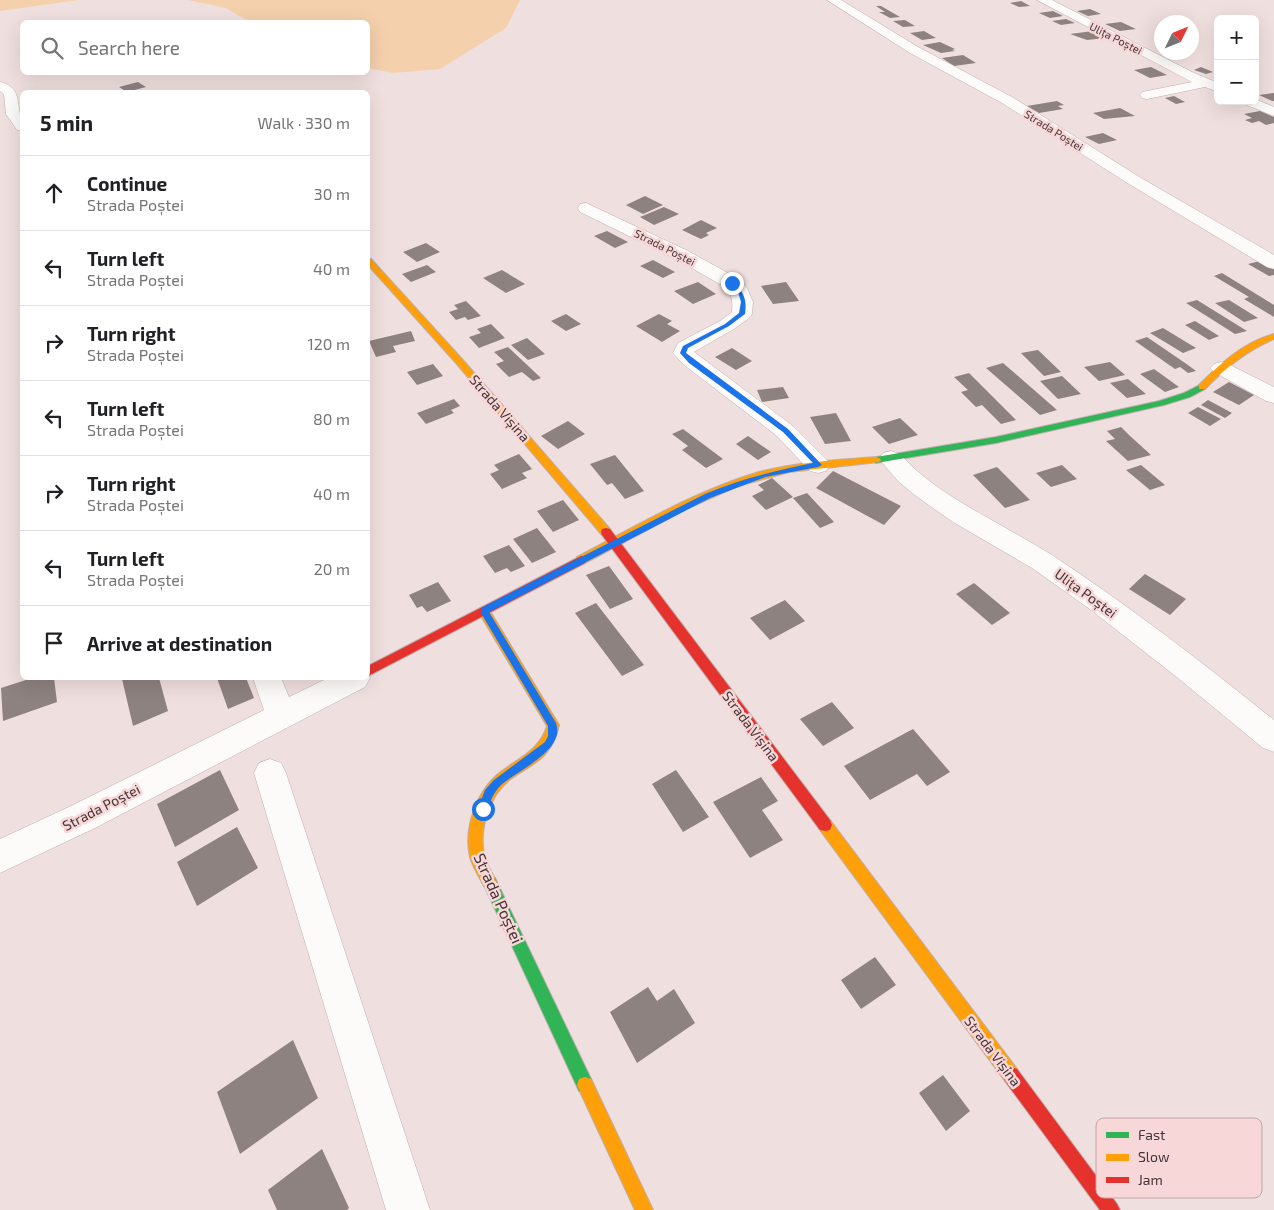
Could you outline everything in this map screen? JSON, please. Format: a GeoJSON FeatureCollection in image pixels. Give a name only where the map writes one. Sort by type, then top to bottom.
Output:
{"type":"FeatureCollection","features":[{"type":"Feature","properties":{"kind":"street","name":"Strada Poștei"},"geometry":{"type":"LineString","coordinates":[[833,0],[914,50],[1007,100],[1135,181],[1274,263]]}},
{"type":"Feature","properties":{"kind":"street","name":"Ulița Poștei"},"geometry":{"type":"LineString","coordinates":[[1043,0],[1212,86]]}},
{"type":"Feature","properties":{"kind":"street"},"geometry":{"type":"LineString","coordinates":[[0,86],[9,90],[14,116],[20,124]]}},
{"type":"Feature","properties":{"kind":"street"},"geometry":{"type":"LineString","coordinates":[[1147,94],[1212,86]]}},
{"type":"Feature","properties":{"kind":"street"},"geometry":{"type":"LineString","coordinates":[[1258,105],[1274,112]]}},
{"type":"Feature","properties":{"kind":"street","name":"Strada Poștei"},"geometry":{"type":"LineString","coordinates":[[586,208],[680,254],[732,283],[740,292],[743,302],[742,314],[721,328],[685,347],[683,353],[691,362],[785,431],[818,465]]}},
{"type":"Feature","properties":{"kind":"street","name":"Strada Vișina"},"geometry":{"type":"LineString","coordinates":[[370,263],[459,361],[615,542],[1096,1190]]}},
{"type":"Feature","properties":{"kind":"street"},"geometry":{"type":"LineString","coordinates":[[370,670],[678,509],[735,484],[788,469],[891,459],[996,440],[1161,403],[1188,395],[1203,386],[1221,368],[1250,346],[1274,336]]}},
{"type":"Feature","properties":{"kind":"street"},"geometry":{"type":"LineString","coordinates":[[1221,368],[1274,396]]}},
{"type":"Feature","properties":{"kind":"street","name":"Ulița Poștei"},"geometry":{"type":"LineString","coordinates":[[891,459],[904,474],[928,492],[1042,562],[1101,604],[1171,655],[1274,738]]}},
{"type":"Feature","properties":{"kind":"street","name":"Strada Poștei"},"geometry":{"type":"LineString","coordinates":[[484,610],[553,725],[552,736],[548,745],[497,783],[488,793],[476,833],[477,856],[644,1210]]}},
{"type":"Feature","properties":{"kind":"street"},"geometry":{"type":"LineString","coordinates":[[267,680],[282,716]]}},
{"type":"Feature","properties":{"kind":"street","name":"Strada Poștei"},"geometry":{"type":"LineString","coordinates":[[0,856],[83,817],[351,680]]}},
{"type":"Feature","properties":{"kind":"street"},"geometry":{"type":"LineString","coordinates":[[270,773],[408,1210]]}},
{"type":"Feature","properties":{"kind":"street","name":"Strada Vișina"},"geometry":{"type":"LineString","coordinates":[[1102,1198],[1111,1210]]}},
{"type":"Feature","properties":{"kind":"shaded area"},"geometry":{"type":"Polygon","coordinates":[[[0,0],[79,0],[0,11],[0,0]]]}},
{"type":"Feature","properties":{"kind":"shaded area"},"geometry":{"type":"Polygon","coordinates":[[[188,0],[520,0],[506,28],[440,69],[393,73],[370,68],[370,20],[247,20],[226,8],[188,0]]]}},
{"type":"Feature","properties":{"kind":"building"},"geometry":{"type":"Polygon","coordinates":[[[1021,1],[1030,6],[1019,7],[1010,3],[1021,1]]]}},
{"type":"Feature","properties":{"kind":"building"},"geometry":{"type":"Polygon","coordinates":[[[876,6],[881,6],[900,17],[890,18],[879,12],[885,12],[876,6]]]}},
{"type":"Feature","properties":{"kind":"building"},"geometry":{"type":"Polygon","coordinates":[[[1090,9],[1101,14],[1088,16],[1077,11],[1090,9]]]}},
{"type":"Feature","properties":{"kind":"building"},"geometry":{"type":"Polygon","coordinates":[[[1053,11],[1063,16],[1050,18],[1039,13],[1053,11]]]}},
{"type":"Feature","properties":{"kind":"building"},"geometry":{"type":"Polygon","coordinates":[[[1066,19],[1075,23],[1061,25],[1052,21],[1066,19]]]}},
{"type":"Feature","properties":{"kind":"building"},"geometry":{"type":"Polygon","coordinates":[[[905,20],[915,26],[903,27],[893,21],[905,20]]]}},
{"type":"Feature","properties":{"kind":"building"},"geometry":{"type":"Polygon","coordinates":[[[1121,22],[1136,29],[1120,31],[1105,24],[1121,22]]]}},
{"type":"Feature","properties":{"kind":"building"},"geometry":{"type":"Polygon","coordinates":[[[924,31],[936,38],[922,40],[910,33],[924,31]]]}},
{"type":"Feature","properties":{"kind":"building"},"geometry":{"type":"Polygon","coordinates":[[[1093,31],[1106,38],[1087,40],[1070,34],[1093,31]]]}},
{"type":"Feature","properties":{"kind":"building"},"geometry":{"type":"Polygon","coordinates":[[[940,42],[955,49],[952,50],[955,51],[941,53],[923,45],[940,42]]]}},
{"type":"Feature","properties":{"kind":"building"},"geometry":{"type":"Polygon","coordinates":[[[963,55],[976,63],[954,66],[942,58],[963,55]]]}},
{"type":"Feature","properties":{"kind":"building"},"geometry":{"type":"Polygon","coordinates":[[[1151,67],[1167,75],[1150,78],[1134,70],[1151,67]]]}},
{"type":"Feature","properties":{"kind":"building"},"geometry":{"type":"Polygon","coordinates":[[[1201,67],[1213,72],[1206,74],[1194,70],[1201,67]]]}},
{"type":"Feature","properties":{"kind":"building"},"geometry":{"type":"Polygon","coordinates":[[[138,82],[146,87],[124,90],[119,87],[138,82]]]}},
{"type":"Feature","properties":{"kind":"building"},"geometry":{"type":"Polygon","coordinates":[[[1274,93],[1274,101],[1272,101],[1259,95],[1274,93]]]}},
{"type":"Feature","properties":{"kind":"building"},"geometry":{"type":"Polygon","coordinates":[[[1174,96],[1185,102],[1176,104],[1165,98],[1174,96]]]}},
{"type":"Feature","properties":{"kind":"building"},"geometry":{"type":"Polygon","coordinates":[[[1057,101],[1064,105],[1058,106],[1063,109],[1039,113],[1027,106],[1057,101]]]}},
{"type":"Feature","properties":{"kind":"building"},"geometry":{"type":"Polygon","coordinates":[[[1120,108],[1135,116],[1104,119],[1093,113],[1120,108]]]}},
{"type":"Feature","properties":{"kind":"building"},"geometry":{"type":"Polygon","coordinates":[[[1260,111],[1274,117],[1274,123],[1266,125],[1259,121],[1252,123],[1245,120],[1252,118],[1244,114],[1260,111]]]}},
{"type":"Feature","properties":{"kind":"building"},"geometry":{"type":"Polygon","coordinates":[[[1103,133],[1117,140],[1099,144],[1085,137],[1103,133]]]}},
{"type":"Feature","properties":{"kind":"building"},"geometry":{"type":"Polygon","coordinates":[[[645,196],[663,205],[643,214],[626,205],[645,196]]]}},
{"type":"Feature","properties":{"kind":"building"},"geometry":{"type":"Polygon","coordinates":[[[664,207],[679,214],[654,225],[640,217],[664,207]]]}},
{"type":"Feature","properties":{"kind":"building"},"geometry":{"type":"Polygon","coordinates":[[[701,220],[717,228],[706,233],[709,235],[701,239],[682,230],[701,220]]]}},
{"type":"Feature","properties":{"kind":"building"},"geometry":{"type":"Polygon","coordinates":[[[607,231],[628,242],[615,248],[594,236],[607,231]]]}},
{"type":"Feature","properties":{"kind":"building"},"geometry":{"type":"Polygon","coordinates":[[[426,243],[440,252],[417,262],[403,252],[426,243]]]}},
{"type":"Feature","properties":{"kind":"building"},"geometry":{"type":"Polygon","coordinates":[[[653,260],[675,272],[663,278],[640,266],[653,260]]]}},
{"type":"Feature","properties":{"kind":"building"},"geometry":{"type":"Polygon","coordinates":[[[1264,260],[1274,266],[1274,275],[1269,276],[1248,264],[1264,260]]]}},
{"type":"Feature","properties":{"kind":"building"},"geometry":{"type":"Polygon","coordinates":[[[427,265],[436,272],[411,282],[402,274],[427,265]]]}},
{"type":"Feature","properties":{"kind":"building"},"geometry":{"type":"Polygon","coordinates":[[[502,270],[525,284],[506,293],[483,278],[502,270]]]}},
{"type":"Feature","properties":{"kind":"building"},"geometry":{"type":"Polygon","coordinates":[[[1222,273],[1274,305],[1274,317],[1244,299],[1249,297],[1214,276],[1222,273]]]}},
{"type":"Feature","properties":{"kind":"building"},"geometry":{"type":"Polygon","coordinates":[[[698,282],[716,294],[693,304],[674,291],[698,282]]]}},
{"type":"Feature","properties":{"kind":"building"},"geometry":{"type":"Polygon","coordinates":[[[786,282],[799,301],[773,304],[761,286],[786,282]]]}},
{"type":"Feature","properties":{"kind":"building"},"geometry":{"type":"Polygon","coordinates":[[[1197,300],[1247,331],[1235,334],[1186,303],[1197,300]]]}},
{"type":"Feature","properties":{"kind":"building"},"geometry":{"type":"Polygon","coordinates":[[[1229,300],[1258,318],[1244,322],[1215,303],[1229,300]]]}},
{"type":"Feature","properties":{"kind":"building"},"geometry":{"type":"Polygon","coordinates":[[[466,301],[481,316],[468,320],[465,317],[456,320],[449,312],[458,309],[454,305],[466,301]]]}},
{"type":"Feature","properties":{"kind":"building"},"geometry":{"type":"Polygon","coordinates":[[[566,314],[581,324],[566,331],[551,321],[566,314]]]}},
{"type":"Feature","properties":{"kind":"building"},"geometry":{"type":"Polygon","coordinates":[[[659,314],[672,321],[667,324],[680,331],[662,342],[636,326],[659,314]]]}},
{"type":"Feature","properties":{"kind":"building"},"geometry":{"type":"Polygon","coordinates":[[[1195,321],[1219,336],[1209,340],[1185,325],[1195,321]]]}},
{"type":"Feature","properties":{"kind":"building"},"geometry":{"type":"Polygon","coordinates":[[[491,324],[505,338],[479,348],[469,337],[481,333],[477,329],[491,324]]]}},
{"type":"Feature","properties":{"kind":"building"},"geometry":{"type":"Polygon","coordinates":[[[1163,328],[1196,348],[1183,353],[1150,333],[1163,328]]]}},
{"type":"Feature","properties":{"kind":"building"},"geometry":{"type":"Polygon","coordinates":[[[411,331],[415,341],[393,346],[396,352],[376,357],[370,341],[411,331]]]}},
{"type":"Feature","properties":{"kind":"building"},"geometry":{"type":"Polygon","coordinates":[[[1147,337],[1196,371],[1188,373],[1180,367],[1175,369],[1135,341],[1147,337]]]}},
{"type":"Feature","properties":{"kind":"building"},"geometry":{"type":"Polygon","coordinates":[[[527,338],[545,354],[528,360],[511,345],[527,338]]]}},
{"type":"Feature","properties":{"kind":"building"},"geometry":{"type":"Polygon","coordinates":[[[508,347],[541,378],[533,381],[522,372],[509,377],[496,364],[504,361],[494,352],[508,347]]]}},
{"type":"Feature","properties":{"kind":"building"},"geometry":{"type":"Polygon","coordinates":[[[732,348],[752,361],[736,370],[715,357],[732,348]]]}},
{"type":"Feature","properties":{"kind":"building"},"geometry":{"type":"Polygon","coordinates":[[[1038,350],[1061,372],[1044,376],[1021,353],[1038,350]]]}},
{"type":"Feature","properties":{"kind":"building"},"geometry":{"type":"Polygon","coordinates":[[[1110,362],[1125,375],[1099,381],[1084,367],[1110,362]]]}},
{"type":"Feature","properties":{"kind":"building"},"geometry":{"type":"Polygon","coordinates":[[[1003,363],[1057,410],[1040,415],[986,368],[1003,363]]]}},
{"type":"Feature","properties":{"kind":"building"},"geometry":{"type":"Polygon","coordinates":[[[433,364],[443,376],[417,385],[407,372],[433,364]]]}},
{"type":"Feature","properties":{"kind":"building"},"geometry":{"type":"Polygon","coordinates":[[[1154,369],[1179,387],[1165,392],[1140,374],[1154,369]]]}},
{"type":"Feature","properties":{"kind":"building"},"geometry":{"type":"Polygon","coordinates":[[[969,373],[1016,420],[1001,424],[982,405],[976,407],[961,392],[968,390],[954,377],[969,373]]]}},
{"type":"Feature","properties":{"kind":"building"},"geometry":{"type":"Polygon","coordinates":[[[1062,376],[1081,394],[1058,399],[1040,381],[1062,376]]]}},
{"type":"Feature","properties":{"kind":"building"},"geometry":{"type":"Polygon","coordinates":[[[1128,379],[1146,394],[1127,398],[1110,383],[1128,379]]]}},
{"type":"Feature","properties":{"kind":"building"},"geometry":{"type":"Polygon","coordinates":[[[1229,382],[1254,395],[1239,405],[1213,392],[1229,382]]]}},
{"type":"Feature","properties":{"kind":"building"},"geometry":{"type":"Polygon","coordinates":[[[783,387],[789,398],[762,402],[757,390],[783,387]]]}},
{"type":"Feature","properties":{"kind":"building"},"geometry":{"type":"Polygon","coordinates":[[[454,399],[460,406],[451,410],[454,413],[426,424],[417,413],[454,399]]]}},
{"type":"Feature","properties":{"kind":"building"},"geometry":{"type":"Polygon","coordinates":[[[1208,400],[1232,413],[1225,418],[1201,405],[1208,400]]]}},
{"type":"Feature","properties":{"kind":"building"},"geometry":{"type":"Polygon","coordinates":[[[1198,407],[1221,419],[1210,426],[1188,413],[1198,407]]]}},
{"type":"Feature","properties":{"kind":"building"},"geometry":{"type":"Polygon","coordinates":[[[836,413],[851,441],[825,444],[810,417],[836,413]]]}},
{"type":"Feature","properties":{"kind":"building"},"geometry":{"type":"Polygon","coordinates":[[[900,418],[918,435],[889,444],[872,427],[900,418]]]}},
{"type":"Feature","properties":{"kind":"building"},"geometry":{"type":"Polygon","coordinates":[[[568,421],[585,434],[558,449],[541,436],[568,421]]]}},
{"type":"Feature","properties":{"kind":"building"},"geometry":{"type":"Polygon","coordinates":[[[1121,427],[1151,455],[1128,461],[1106,441],[1115,439],[1107,431],[1121,427]]]}},
{"type":"Feature","properties":{"kind":"building"},"geometry":{"type":"Polygon","coordinates":[[[683,429],[723,459],[706,468],[682,450],[688,446],[672,434],[683,429]]]}},
{"type":"Feature","properties":{"kind":"building"},"geometry":{"type":"Polygon","coordinates":[[[748,436],[771,452],[758,460],[736,444],[748,436]]]}},
{"type":"Feature","properties":{"kind":"building"},"geometry":{"type":"Polygon","coordinates":[[[519,454],[532,469],[522,473],[527,478],[502,489],[490,474],[499,470],[494,465],[519,454]]]}},
{"type":"Feature","properties":{"kind":"building"},"geometry":{"type":"Polygon","coordinates":[[[615,455],[644,491],[625,499],[612,483],[607,485],[590,464],[615,455]]]}},
{"type":"Feature","properties":{"kind":"building"},"geometry":{"type":"Polygon","coordinates":[[[1062,465],[1077,479],[1051,487],[1036,473],[1062,465]]]}},
{"type":"Feature","properties":{"kind":"building"},"geometry":{"type":"Polygon","coordinates":[[[1141,465],[1165,485],[1150,490],[1126,470],[1141,465]]]}},
{"type":"Feature","properties":{"kind":"building"},"geometry":{"type":"Polygon","coordinates":[[[997,467],[1030,500],[1005,508],[973,475],[997,467]]]}},
{"type":"Feature","properties":{"kind":"building"},"geometry":{"type":"Polygon","coordinates":[[[833,471],[901,506],[884,525],[816,488],[833,471]]]}},
{"type":"Feature","properties":{"kind":"building"},"geometry":{"type":"Polygon","coordinates":[[[772,478],[793,497],[766,510],[752,496],[764,490],[758,485],[772,478]]]}},
{"type":"Feature","properties":{"kind":"building"},"geometry":{"type":"Polygon","coordinates":[[[807,493],[834,522],[820,528],[793,498],[807,493]]]}},
{"type":"Feature","properties":{"kind":"building"},"geometry":{"type":"Polygon","coordinates":[[[563,500],[579,520],[553,532],[537,511],[563,500]]]}},
{"type":"Feature","properties":{"kind":"building"},"geometry":{"type":"Polygon","coordinates":[[[537,528],[556,552],[532,563],[513,539],[537,528]]]}},
{"type":"Feature","properties":{"kind":"building"},"geometry":{"type":"Polygon","coordinates":[[[509,545],[525,566],[511,572],[507,568],[495,573],[483,556],[509,545]]]}},
{"type":"Feature","properties":{"kind":"building"},"geometry":{"type":"Polygon","coordinates":[[[609,566],[633,599],[610,609],[586,575],[609,566]]]}},
{"type":"Feature","properties":{"kind":"building"},"geometry":{"type":"Polygon","coordinates":[[[1145,574],[1186,599],[1170,615],[1129,589],[1145,574]]]}},
{"type":"Feature","properties":{"kind":"building"},"geometry":{"type":"Polygon","coordinates":[[[438,582],[451,601],[427,612],[422,606],[417,608],[409,595],[438,582]]]}},
{"type":"Feature","properties":{"kind":"building"},"geometry":{"type":"Polygon","coordinates":[[[974,583],[1010,613],[992,625],[956,594],[974,583]]]}},
{"type":"Feature","properties":{"kind":"building"},"geometry":{"type":"Polygon","coordinates":[[[785,600],[805,621],[770,640],[750,618],[785,600]]]}},
{"type":"Feature","properties":{"kind":"building"},"geometry":{"type":"Polygon","coordinates":[[[596,603],[644,665],[622,676],[575,613],[596,603]]]}},
{"type":"Feature","properties":{"kind":"building"},"geometry":{"type":"Polygon","coordinates":[[[26,680],[54,680],[57,702],[3,721],[1,688],[26,680]]]}},
{"type":"Feature","properties":{"kind":"building"},"geometry":{"type":"Polygon","coordinates":[[[122,680],[160,680],[168,711],[133,726],[122,680]]]}},
{"type":"Feature","properties":{"kind":"building"},"geometry":{"type":"Polygon","coordinates":[[[218,680],[247,680],[254,698],[228,709],[218,680]]]}},
{"type":"Feature","properties":{"kind":"building"},"geometry":{"type":"Polygon","coordinates":[[[832,702],[854,728],[823,746],[800,719],[832,702]]]}},
{"type":"Feature","properties":{"kind":"building"},"geometry":{"type":"Polygon","coordinates":[[[913,729],[950,772],[927,786],[917,774],[870,800],[844,766],[913,729]]]}},
{"type":"Feature","properties":{"kind":"building"},"geometry":{"type":"Polygon","coordinates":[[[220,770],[239,810],[175,847],[157,804],[220,770]]]}},
{"type":"Feature","properties":{"kind":"building"},"geometry":{"type":"Polygon","coordinates":[[[676,770],[709,817],[683,832],[652,784],[676,770]]]}},
{"type":"Feature","properties":{"kind":"building"},"geometry":{"type":"Polygon","coordinates":[[[761,777],[778,801],[762,810],[783,840],[750,858],[713,802],[761,777]]]}},
{"type":"Feature","properties":{"kind":"building"},"geometry":{"type":"Polygon","coordinates":[[[237,827],[258,868],[197,906],[177,862],[237,827]]]}},
{"type":"Feature","properties":{"kind":"building"},"geometry":{"type":"Polygon","coordinates":[[[875,957],[896,985],[861,1009],[841,980],[875,957]]]}},
{"type":"Feature","properties":{"kind":"building"},"geometry":{"type":"Polygon","coordinates":[[[648,987],[657,1001],[674,989],[695,1023],[637,1063],[610,1012],[648,987]]]}},
{"type":"Feature","properties":{"kind":"building"},"geometry":{"type":"Polygon","coordinates":[[[293,1040],[318,1098],[240,1154],[217,1092],[293,1040]]]}},
{"type":"Feature","properties":{"kind":"building"},"geometry":{"type":"Polygon","coordinates":[[[943,1075],[970,1111],[946,1131],[919,1093],[943,1075]]]}},
{"type":"Feature","properties":{"kind":"building"},"geometry":{"type":"Polygon","coordinates":[[[322,1149],[349,1208],[347,1210],[277,1210],[268,1190],[322,1149]]]}},
{"type":"Feature","properties":{"kind":"traffic: fast"},"geometry":{"type":"LineString","coordinates":[[876,460],[996,440],[1161,403],[1187,395],[1202,387]]}},
{"type":"Feature","properties":{"kind":"traffic: fast"},"geometry":{"type":"LineString","coordinates":[[490,883],[585,1085]]}},
{"type":"Feature","properties":{"kind":"traffic: slow"},"geometry":{"type":"LineString","coordinates":[[370,263],[459,361],[606,532]]}},
{"type":"Feature","properties":{"kind":"traffic: slow"},"geometry":{"type":"LineString","coordinates":[[1202,387],[1221,368],[1250,346],[1274,336]]}},
{"type":"Feature","properties":{"kind":"traffic: slow"},"geometry":{"type":"LineString","coordinates":[[581,560],[682,506],[735,484],[789,469],[876,460]]}},
{"type":"Feature","properties":{"kind":"traffic: slow"},"geometry":{"type":"LineString","coordinates":[[484,611],[553,725],[550,735],[541,750],[497,783],[481,811],[476,833],[477,855],[490,883]]}},
{"type":"Feature","properties":{"kind":"traffic: slow"},"geometry":{"type":"LineString","coordinates":[[825,825],[1011,1075]]}},
{"type":"Feature","properties":{"kind":"traffic: slow"},"geometry":{"type":"LineString","coordinates":[[585,1085],[644,1210]]}},
{"type":"Feature","properties":{"kind":"traffic: jam"},"geometry":{"type":"LineString","coordinates":[[606,532],[825,825]]}},
{"type":"Feature","properties":{"kind":"traffic: jam"},"geometry":{"type":"LineString","coordinates":[[370,670],[581,560]]}},
{"type":"Feature","properties":{"kind":"traffic: jam"},"geometry":{"type":"LineString","coordinates":[[1011,1075],[1096,1190]]}},
{"type":"Feature","properties":{"kind":"traffic: jam"},"geometry":{"type":"LineString","coordinates":[[1102,1198],[1111,1210]]}},
{"type":"Feature","properties":{"kind":"route"},"geometry":{"type":"LineString","coordinates":[[483,809],[488,793],[497,783],[548,745],[552,736],[553,725],[484,610],[678,509],[707,496],[735,484],[764,475],[788,469],[818,465],[785,431],[725,385],[691,362],[683,353],[685,347],[727,325],[742,314],[743,302],[740,292],[732,283]]}}]}
